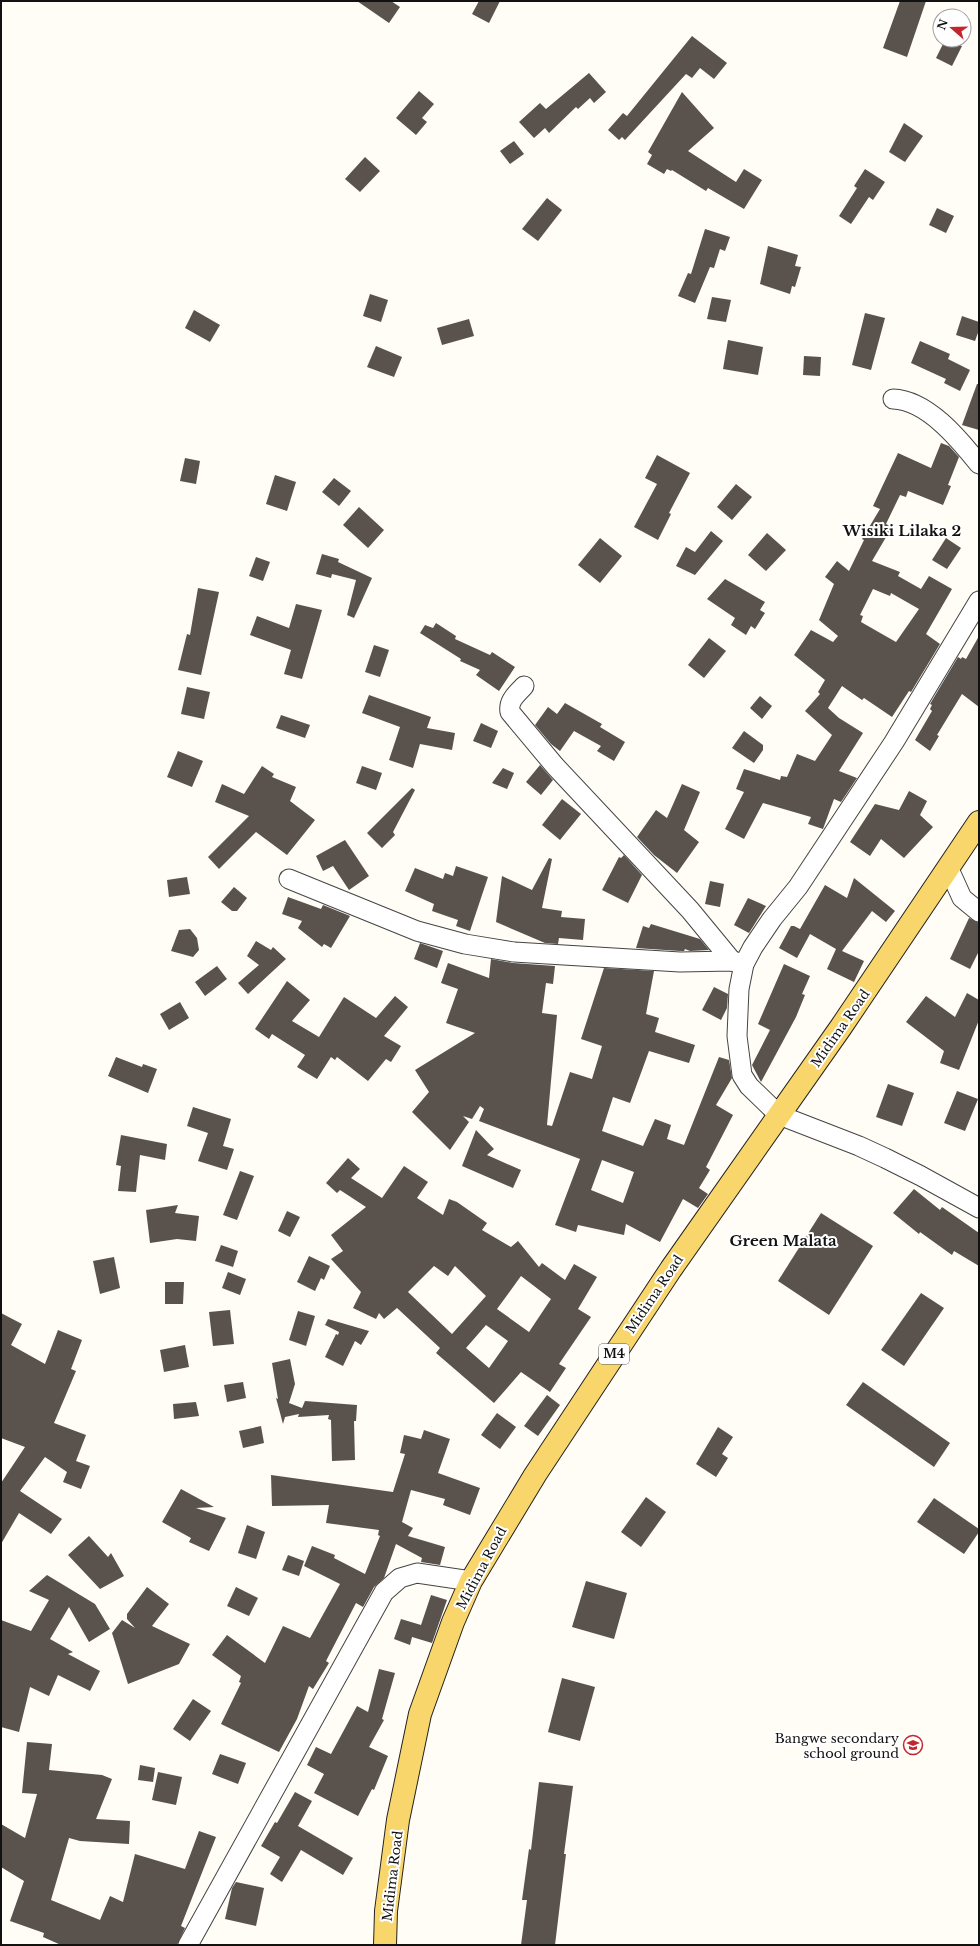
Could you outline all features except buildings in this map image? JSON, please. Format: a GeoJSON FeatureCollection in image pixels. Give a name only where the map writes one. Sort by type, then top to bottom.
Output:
{"type":"FeatureCollection","features":[{"type":"Feature","properties":{"kind":"main road","name":"Midima Road"},"geometry":{"type":"LineString","coordinates":[[385,1945],[386,1911],[398,1820],[420,1714],[453,1622],[470,1581],[535,1475],[662,1282],[841,1027],[979,822]]}},
{"type":"Feature","properties":{"kind":"street"},"geometry":{"type":"LineString","coordinates":[[893,399],[909,401],[926,411],[966,448],[979,464]]}},
{"type":"Feature","properties":{"kind":"street"},"geometry":{"type":"LineString","coordinates":[[979,601],[894,742],[798,887],[738,962],[739,989],[737,1036],[742,1075],[749,1086],[779,1115],[878,1155],[921,1176],[979,1208]]}},
{"type":"Feature","properties":{"kind":"street"},"geometry":{"type":"LineString","coordinates":[[524,686],[512,699],[509,705],[510,712],[555,766],[738,962]]}},
{"type":"Feature","properties":{"kind":"street"},"geometry":{"type":"LineString","coordinates":[[948,867],[962,898],[979,912]]}},
{"type":"Feature","properties":{"kind":"street"},"geometry":{"type":"LineString","coordinates":[[289,879],[417,931],[465,944],[514,952],[680,962],[738,962]]}},
{"type":"Feature","properties":{"kind":"street"},"geometry":{"type":"LineString","coordinates":[[188,1945],[384,1592],[400,1578],[416,1572],[470,1581]]}},
{"type":"Feature","properties":{"kind":"place","name":"Bangwe secondary school ground"},"geometry":{"type":"Point","coordinates":[913,1745]}},
{"type":"Feature","properties":{"kind":"district","name":"Wisiki Lilaka 2"},"geometry":{"type":"Point","coordinates":[902,531]}},
{"type":"Feature","properties":{"kind":"district","name":"Green Malata"},"geometry":{"type":"Point","coordinates":[783,1241]}}]}
